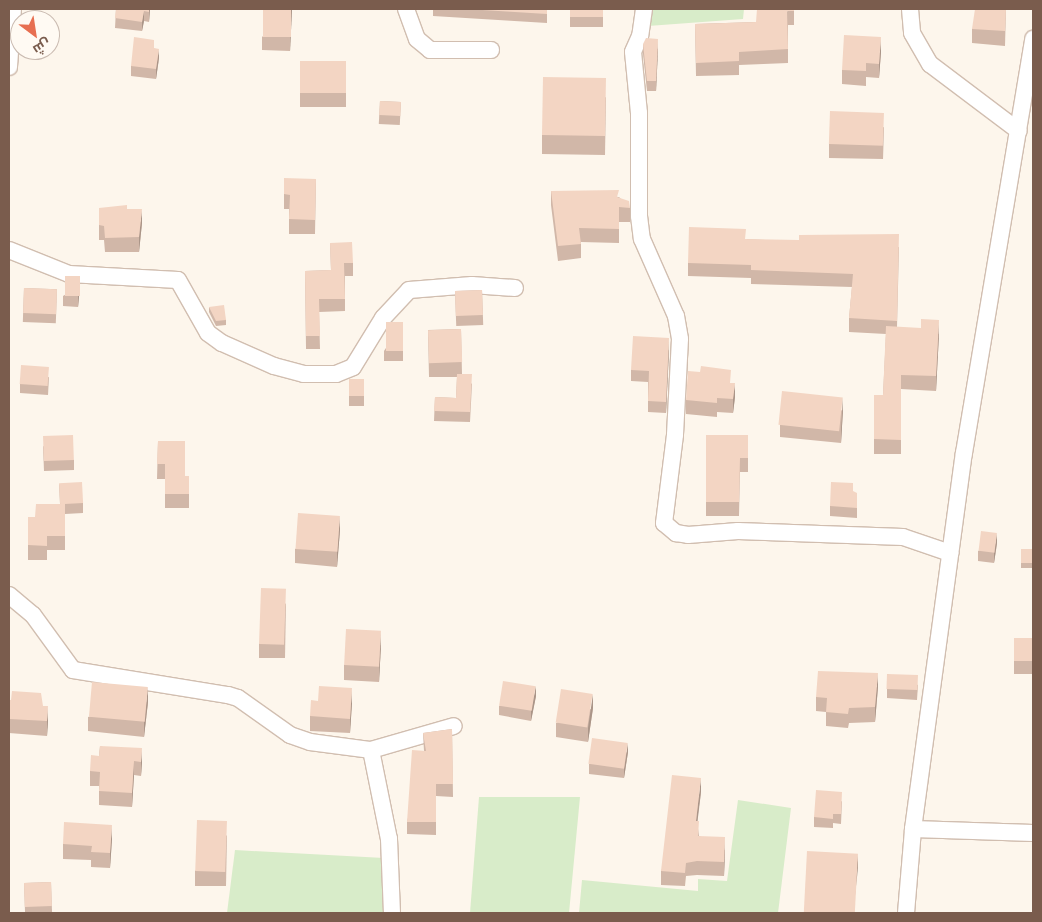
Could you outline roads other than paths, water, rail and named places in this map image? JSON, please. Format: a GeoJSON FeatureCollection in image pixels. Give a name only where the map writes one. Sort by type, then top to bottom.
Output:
{"type":"FeatureCollection","features":[{"type":"Feature","properties":{"kind":"street"},"geometry":{"type":"LineString","coordinates":[[9,67],[12,9]]}},
{"type":"Feature","properties":{"kind":"street"},"geometry":{"type":"LineString","coordinates":[[406,9],[417,39],[430,50],[491,50]]}},
{"type":"Feature","properties":{"kind":"street"},"geometry":{"type":"LineString","coordinates":[[644,9],[640,36],[633,52],[638,113],[639,216],[642,239],[676,316],[680,339],[675,435],[664,523],[676,533],[688,535],[738,531],[903,536],[950,553]]}},
{"type":"Feature","properties":{"kind":"street"},"geometry":{"type":"LineString","coordinates":[[910,9],[912,33],[930,64],[1020,131]]}},
{"type":"Feature","properties":{"kind":"street"},"geometry":{"type":"LineString","coordinates":[[906,913],[913,829],[964,453],[1020,131],[1033,39]]}},
{"type":"Feature","properties":{"kind":"street"},"geometry":{"type":"LineString","coordinates":[[9,250],[69,274],[178,280],[208,333],[222,343],[274,366],[304,374],[336,374],[353,367],[383,318],[409,290],[472,285],[515,288]]}},
{"type":"Feature","properties":{"kind":"street"},"geometry":{"type":"LineString","coordinates":[[9,595],[33,615],[69,666],[79,673],[228,695],[238,698],[290,735],[310,742],[370,750],[454,726]]}},
{"type":"Feature","properties":{"kind":"street"},"geometry":{"type":"LineString","coordinates":[[370,750],[389,839],[392,913]]}},
{"type":"Feature","properties":{"kind":"street"},"geometry":{"type":"LineString","coordinates":[[913,829],[1033,833]]}}]}
